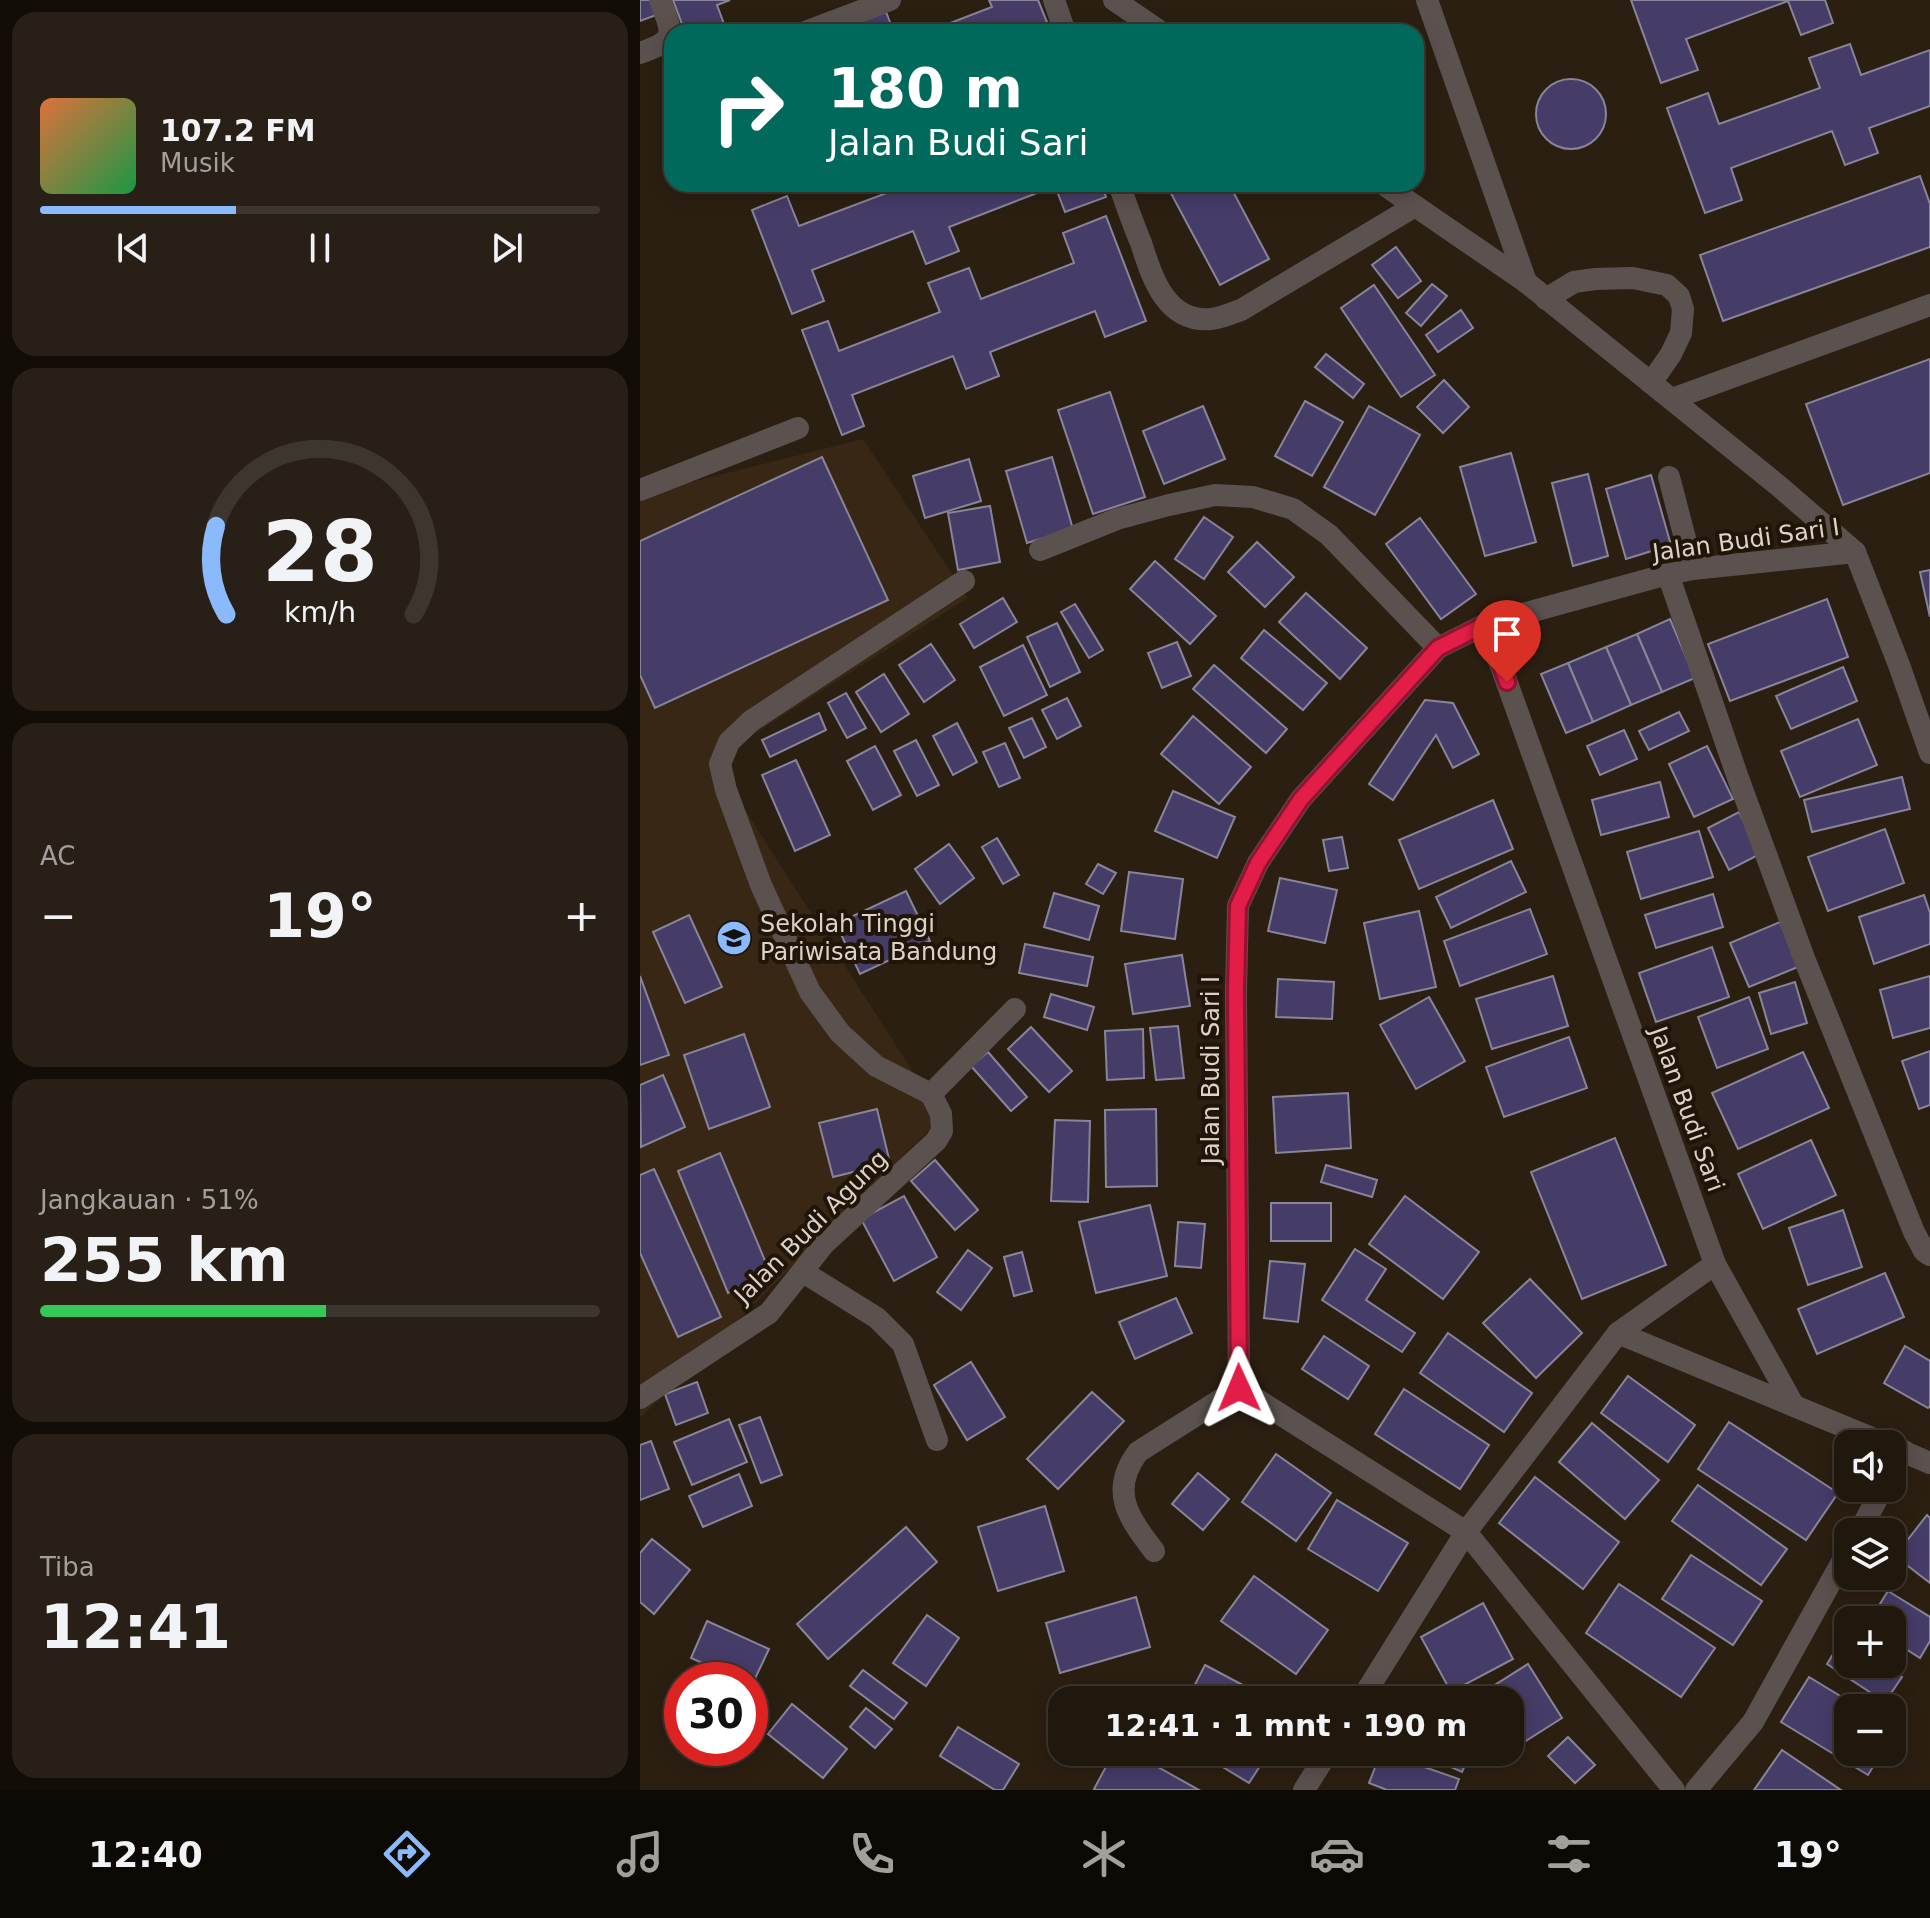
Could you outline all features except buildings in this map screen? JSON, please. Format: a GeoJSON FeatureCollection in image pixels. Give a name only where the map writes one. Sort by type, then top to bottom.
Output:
{"type":"FeatureCollection","features":[{"type":"Feature","properties":{"kind":"street"},"geometry":{"type":"LineString","coordinates":[[660,0],[668,24]]}},
{"type":"Feature","properties":{"kind":"street"},"geometry":{"type":"LineString","coordinates":[[826,24],[890,0]]}},
{"type":"Feature","properties":{"kind":"street"},"geometry":{"type":"LineString","coordinates":[[1054,0],[1062,24]]}},
{"type":"Feature","properties":{"kind":"street"},"geometry":{"type":"LineString","coordinates":[[1114,0],[1149,24]]}},
{"type":"Feature","properties":{"kind":"street"},"geometry":{"type":"LineString","coordinates":[[1427,0],[1526,282]]}},
{"type":"Feature","properties":{"kind":"street"},"geometry":{"type":"LineString","coordinates":[[640,53],[664,42]]}},
{"type":"Feature","properties":{"kind":"street"},"geometry":{"type":"LineString","coordinates":[[1122,192],[1154,283],[1168,302],[1183,313],[1201,319],[1214,319],[1241,310],[1415,206]]}},
{"type":"Feature","properties":{"kind":"street"},"geometry":{"type":"LineString","coordinates":[[1395,192],[1526,282],[1780,487],[1855,552],[1930,753]]}},
{"type":"Feature","properties":{"kind":"street"},"geometry":{"type":"LineString","coordinates":[[1546,299],[1574,282],[1595,279],[1633,278],[1667,285],[1679,296],[1683,309],[1681,333],[1651,383]]}},
{"type":"Feature","properties":{"kind":"street"},"geometry":{"type":"LineString","coordinates":[[1672,399],[1930,305]]}},
{"type":"Feature","properties":{"kind":"street"},"geometry":{"type":"LineString","coordinates":[[640,490],[798,428]]}},
{"type":"Feature","properties":{"kind":"street"},"geometry":{"type":"LineString","coordinates":[[1669,477],[1693,569]]}},
{"type":"Feature","properties":{"kind":"street"},"geometry":{"type":"LineString","coordinates":[[1040,550],[1117,519],[1169,505],[1215,495],[1253,497],[1293,509],[1329,535],[1438,648]]}},
{"type":"Feature","properties":{"kind":"street","name":"Jalan Budi Sari I"},"geometry":{"type":"LineString","coordinates":[[1239,1388],[1238,906],[1258,863],[1301,799],[1438,648],[1486,624],[1693,569],[1855,552]]}},
{"type":"Feature","properties":{"kind":"street"},"geometry":{"type":"LineString","coordinates":[[1668,574],[1804,958],[1914,1232],[1924,1251],[1930,1255]]}},
{"type":"Feature","properties":{"kind":"street"},"geometry":{"type":"LineString","coordinates":[[964,581],[751,721],[729,742],[720,764],[726,790],[761,885],[810,992],[840,1033],[876,1066],[931,1094],[1015,1009]]}},
{"type":"Feature","properties":{"kind":"street","name":"Jalan Budi Sari"},"geometry":{"type":"LineString","coordinates":[[1486,624],[1715,1264],[1794,1406]]}},
{"type":"Feature","properties":{"kind":"street","name":"Jalan Budi Agung"},"geometry":{"type":"LineString","coordinates":[[640,1398],[769,1313],[824,1244],[936,1141],[942,1131],[941,1114],[931,1094]]}},
{"type":"Feature","properties":{"kind":"street"},"geometry":{"type":"LineString","coordinates":[[1370,1686],[1466,1532],[1618,1333],[1715,1264]]}},
{"type":"Feature","properties":{"kind":"street"},"geometry":{"type":"LineString","coordinates":[[803,1272],[877,1318],[903,1344],[937,1440]]}},
{"type":"Feature","properties":{"kind":"street"},"geometry":{"type":"LineString","coordinates":[[1618,1333],[1853,1430]]}},
{"type":"Feature","properties":{"kind":"street"},"geometry":{"type":"LineString","coordinates":[[1154,1551],[1134,1525],[1121,1491],[1130,1463],[1138,1452],[1239,1388],[1466,1532],[1674,1790]]}},
{"type":"Feature","properties":{"kind":"street"},"geometry":{"type":"LineString","coordinates":[[1906,1452],[1930,1463]]}},
{"type":"Feature","properties":{"kind":"street"},"geometry":{"type":"LineString","coordinates":[[1696,1790],[1753,1722],[1834,1576]]}},
{"type":"Feature","properties":{"kind":"street"},"geometry":{"type":"LineString","coordinates":[[1304,1790],[1319,1766]]}},
{"type":"Feature","properties":{"kind":"shaded area","name":"Sekolah Tinggi Pariwisata Bandung"},"geometry":{"type":"Polygon","coordinates":[[[863,439],[968,598],[713,760],[942,1117],[640,1418],[640,495],[863,439]]]}},
{"type":"Feature","properties":{"kind":"place","name":"Sekolah Tinggi Pariwisata Bandung"},"geometry":{"type":"Point","coordinates":[734,938]}},
{"type":"Feature","properties":{"kind":"route"},"geometry":{"type":"LineString","coordinates":[[1239,1388],[1238,906],[1258,863],[1301,799],[1438,648],[1486,624],[1507,682]]}}]}
